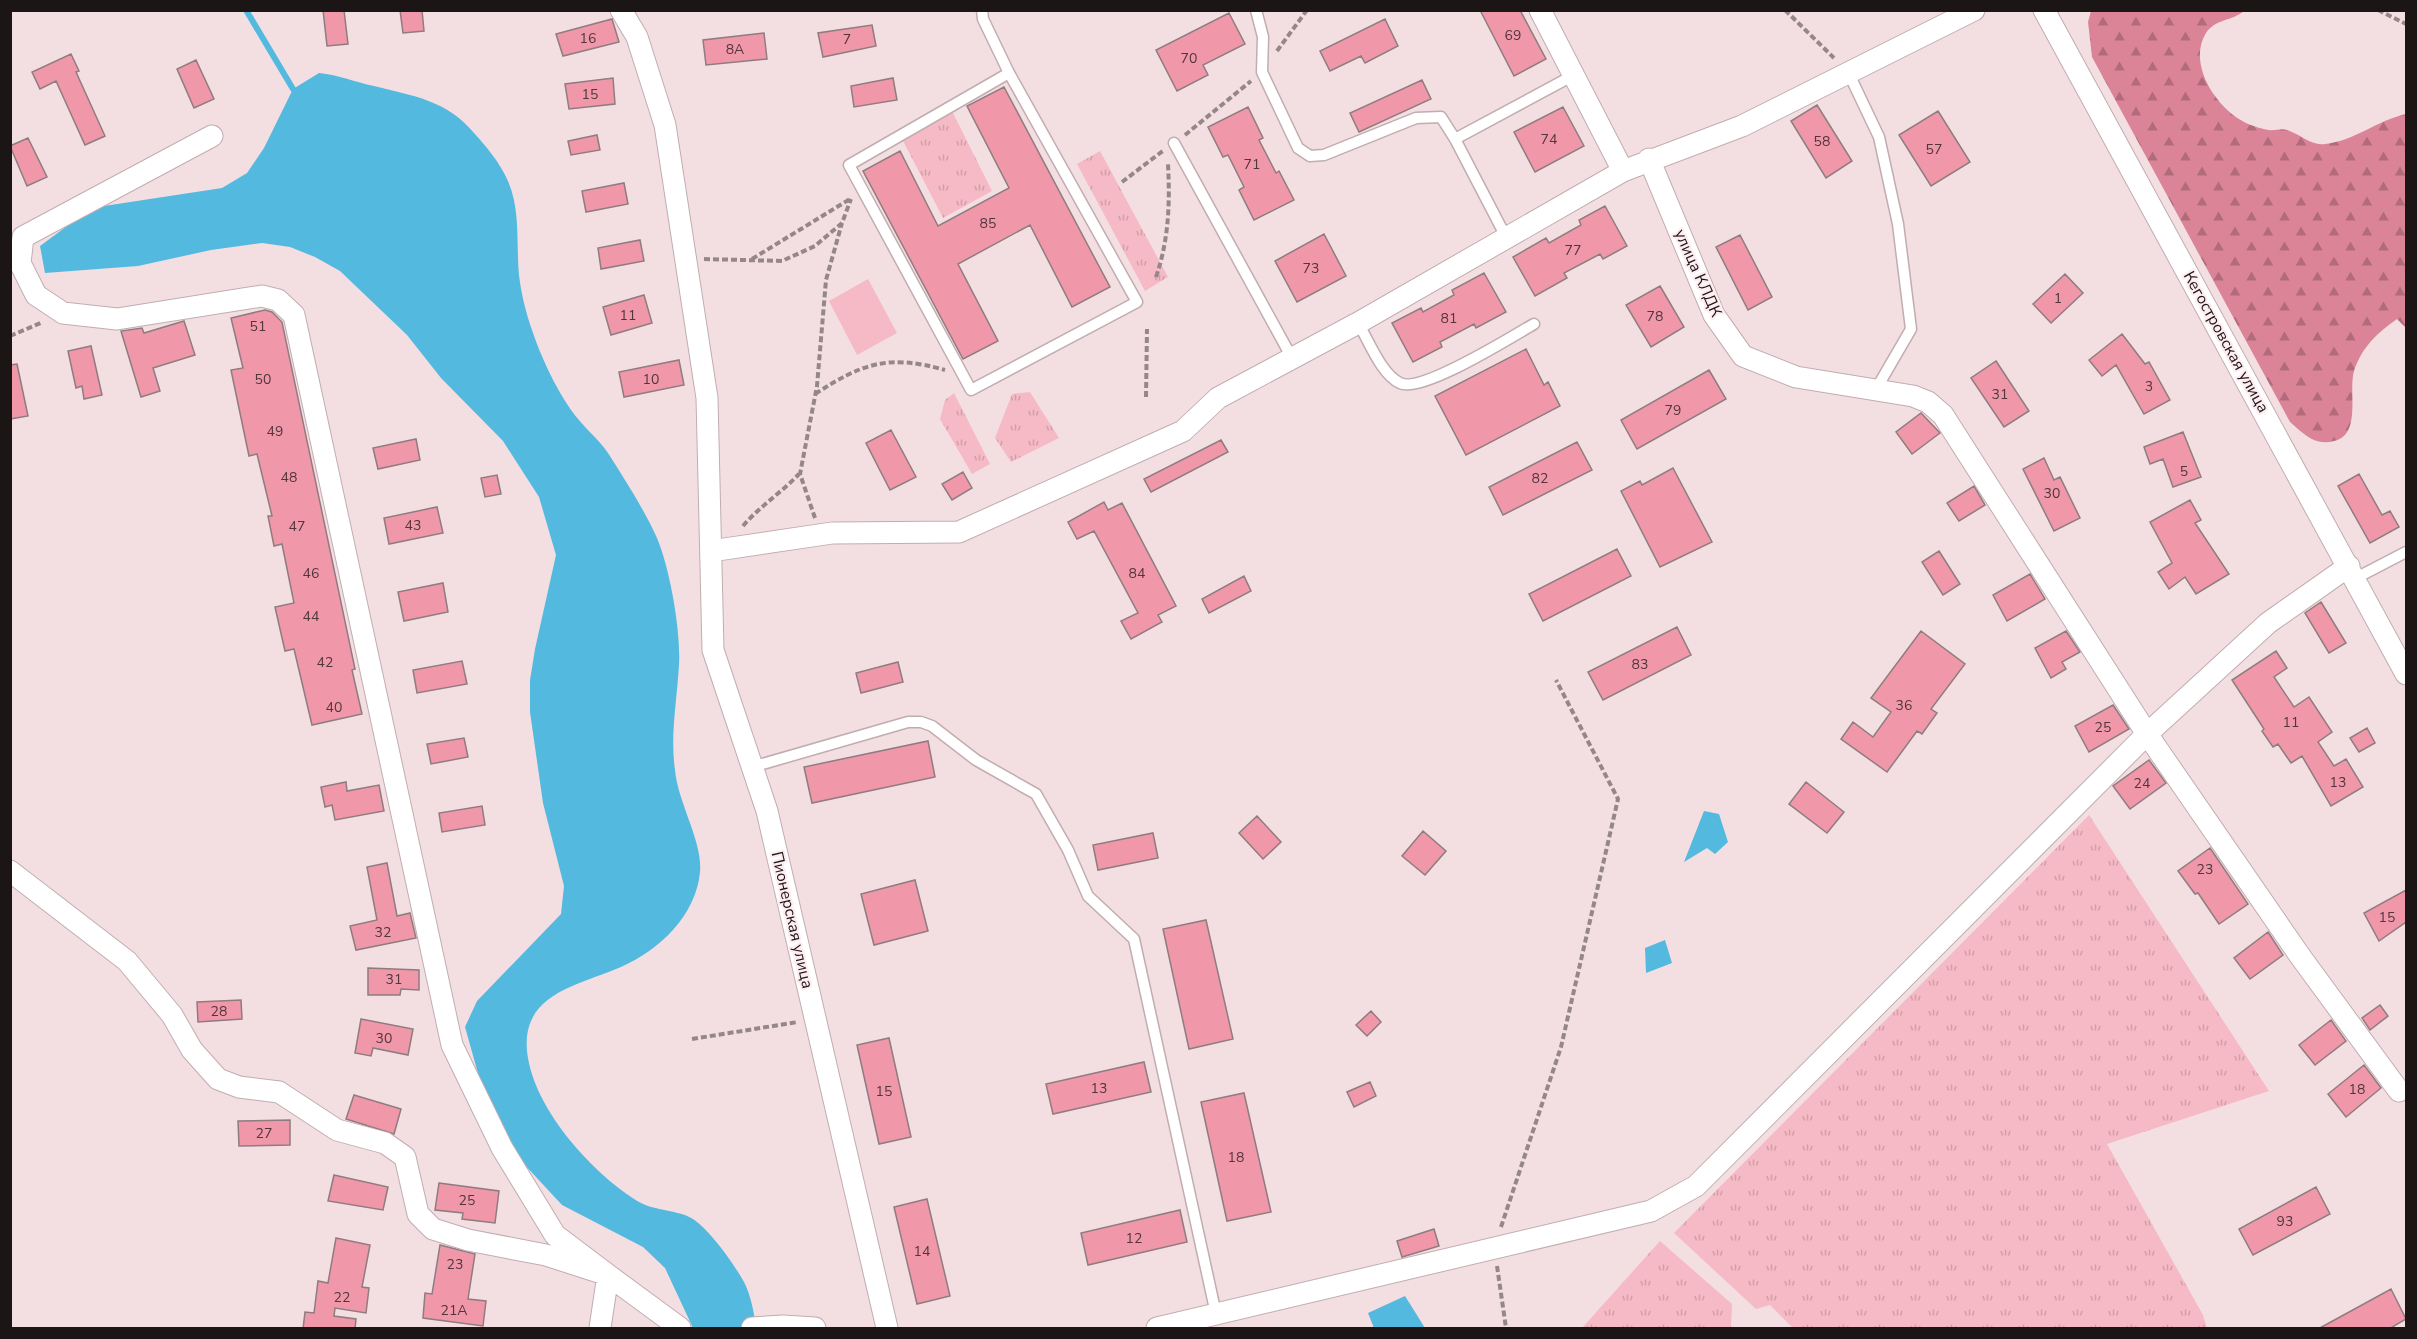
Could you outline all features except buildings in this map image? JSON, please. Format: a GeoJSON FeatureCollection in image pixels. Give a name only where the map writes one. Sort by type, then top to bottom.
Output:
{"type":"FeatureCollection","features":[{"type":"Feature","properties":{"kind":"street","name":"Пионерская улица"},"geometry":{"type":"LineString","coordinates":[[621,10],[637,37],[665,125],[707,398],[711,512],[719,549],[713,650],[767,811],[887,1329]]}},
{"type":"Feature","properties":{"kind":"street"},"geometry":{"type":"LineString","coordinates":[[1540,10],[1623,171]]}},
{"type":"Feature","properties":{"kind":"street"},"geometry":{"type":"LineString","coordinates":[[719,549],[823,534],[959,532],[1183,432],[1218,398],[1358,323],[1623,171],[1648,159],[1742,126],[1974,10]]}},
{"type":"Feature","properties":{"kind":"street","name":"Кегостровская улица"},"geometry":{"type":"LineString","coordinates":[[2043,10],[2353,572],[2406,674]]}},
{"type":"Feature","properties":{"kind":"street"},"geometry":{"type":"LineString","coordinates":[[212,136],[17,241],[20,263],[36,294],[63,313],[117,319],[262,296],[278,300],[294,315],[452,1045],[502,1148],[555,1235],[680,1329]]}},
{"type":"Feature","properties":{"kind":"street","name":"улица КЛДК"},"geometry":{"type":"LineString","coordinates":[[1648,159],[1714,315],[1743,356],[1796,377],[1875,392],[1912,396],[1928,402],[1943,415],[2147,734],[2300,956],[2399,1091]]}},
{"type":"Feature","properties":{"kind":"street"},"geometry":{"type":"LineString","coordinates":[[1157,1329],[1651,1211],[1696,1186],[2147,734],[2268,623],[2353,572]]}},
{"type":"Feature","properties":{"kind":"street"},"geometry":{"type":"LineString","coordinates":[[10,872],[127,961],[172,1015],[192,1050],[218,1078],[239,1087],[279,1092],[337,1130],[385,1143],[405,1157],[418,1214],[433,1229],[468,1240],[546,1255],[608,1275]]}},
{"type":"Feature","properties":{"kind":"street"},"geometry":{"type":"LineString","coordinates":[[600,1329],[608,1275]]}},
{"type":"Feature","properties":{"kind":"street"},"geometry":{"type":"LineString","coordinates":[[752,1329],[783,1326],[815,1329]]}},
{"type":"Feature","properties":{"kind":"lane"},"geometry":{"type":"LineString","coordinates":[[982,10],[983,19],[1009,73],[1137,302],[971,390],[849,165],[1009,73]]}},
{"type":"Feature","properties":{"kind":"lane"},"geometry":{"type":"LineString","coordinates":[[1256,10],[1263,37],[1262,72],[1298,148],[1310,156],[1324,156],[1416,118],[1441,117],[1455,139],[1506,237]]}},
{"type":"Feature","properties":{"kind":"lane"},"geometry":{"type":"LineString","coordinates":[[1849,74],[1879,137],[1898,224],[1911,329],[1875,392]]}},
{"type":"Feature","properties":{"kind":"lane"},"geometry":{"type":"LineString","coordinates":[[1455,139],[1574,75]]}},
{"type":"Feature","properties":{"kind":"lane"},"geometry":{"type":"LineString","coordinates":[[1174,143],[1292,358]]}},
{"type":"Feature","properties":{"kind":"lane"},"geometry":{"type":"LineString","coordinates":[[1358,323],[1392,378],[1402,385],[1436,378],[1534,324]]}},
{"type":"Feature","properties":{"kind":"lane"},"geometry":{"type":"LineString","coordinates":[[2353,572],[2406,552]]}},
{"type":"Feature","properties":{"kind":"lane"},"geometry":{"type":"LineString","coordinates":[[752,767],[908,722],[921,722],[932,726],[976,760],[1036,794],[1068,850],[1088,896],[1134,939],[1216,1314]]}},
{"type":"Feature","properties":{"kind":"path"},"geometry":{"type":"LineString","coordinates":[[1174,143],[1262,72],[1307,10]]}},
{"type":"Feature","properties":{"kind":"path"},"geometry":{"type":"LineString","coordinates":[[1785,10],[1849,74]]}},
{"type":"Feature","properties":{"kind":"path"},"geometry":{"type":"LineString","coordinates":[[2378,10],[2406,24]]}},
{"type":"Feature","properties":{"kind":"path"},"geometry":{"type":"LineString","coordinates":[[1122,182],[1167,148],[1170,203],[1165,250],[1156,277]]}},
{"type":"Feature","properties":{"kind":"path"},"geometry":{"type":"LineString","coordinates":[[823,534],[807,500],[800,474],[815,394],[826,280],[855,187],[854,175]]}},
{"type":"Feature","properties":{"kind":"path"},"geometry":{"type":"LineString","coordinates":[[750,260],[851,199]]}},
{"type":"Feature","properties":{"kind":"path"},"geometry":{"type":"LineString","coordinates":[[686,258],[782,261],[815,246],[842,223]]}},
{"type":"Feature","properties":{"kind":"path"},"geometry":{"type":"LineString","coordinates":[[10,336],[63,313]]}},
{"type":"Feature","properties":{"kind":"path"},"geometry":{"type":"LineString","coordinates":[[1146,397],[1147,328]]}},
{"type":"Feature","properties":{"kind":"path"},"geometry":{"type":"LineString","coordinates":[[815,394],[845,375],[876,362],[922,363],[963,374]]}},
{"type":"Feature","properties":{"kind":"path"},"geometry":{"type":"LineString","coordinates":[[719,549],[758,508],[780,493],[800,474]]}},
{"type":"Feature","properties":{"kind":"path"},"geometry":{"type":"LineString","coordinates":[[1506,1329],[1494,1248],[1562,1047],[1618,799],[1556,680]]}},
{"type":"Feature","properties":{"kind":"path"},"geometry":{"type":"LineString","coordinates":[[692,1040],[815,1020]]}},
{"type":"Feature","properties":{"kind":"green space"},"geometry":{"type":"Polygon","coordinates":[[[2091,11],[2244,11],[2210,28],[2201,44],[2200,56],[2206,81],[2220,103],[2239,119],[2258,127],[2287,130],[2310,142],[2325,144],[2346,139],[2406,114],[2406,328],[2397,319],[2377,335],[2361,355],[2354,371],[2351,421],[2343,437],[2334,441],[2321,442],[2305,435],[2290,422],[2092,57],[2088,22],[2091,11]]]}},
{"type":"Feature","properties":{"kind":"green space"},"geometry":{"type":"Polygon","coordinates":[[[952,111],[992,191],[943,218],[902,139],[952,111]]]}},
{"type":"Feature","properties":{"kind":"green space"},"geometry":{"type":"Polygon","coordinates":[[[1100,151],[1168,277],[1145,291],[1077,164],[1100,151]]]}},
{"type":"Feature","properties":{"kind":"green space"},"geometry":{"type":"Polygon","coordinates":[[[868,279],[897,333],[857,355],[829,301],[868,279]]]}},
{"type":"Feature","properties":{"kind":"green space"},"geometry":{"type":"Polygon","coordinates":[[[1030,392],[1059,438],[1011,462],[995,438],[1012,394],[1030,392]]]}},
{"type":"Feature","properties":{"kind":"green space"},"geometry":{"type":"Polygon","coordinates":[[[954,393],[990,464],[972,474],[940,419],[945,400],[954,393]]]}},
{"type":"Feature","properties":{"kind":"green space"},"geometry":{"type":"Polygon","coordinates":[[[2089,815],[2269,1091],[2107,1144],[2203,1315],[2207,1328],[1793,1328],[1770,1305],[1756,1309],[1674,1233],[2089,815]]]}},
{"type":"Feature","properties":{"kind":"green space"},"geometry":{"type":"Polygon","coordinates":[[[1660,1241],[1732,1304],[1731,1328],[1582,1328],[1660,1241]]]}},
{"type":"Feature","properties":{"kind":"water"},"geometry":{"type":"Polygon","coordinates":[[[319,73],[416,97],[441,106],[464,122],[501,167],[514,202],[519,275],[524,303],[544,361],[559,392],[571,410],[604,448],[627,484],[662,551],[674,600],[679,651],[674,757],[677,783],[698,848],[700,872],[697,888],[684,916],[662,941],[649,951],[621,967],[569,987],[541,1006],[532,1019],[527,1036],[528,1058],[533,1079],[555,1120],[586,1158],[621,1190],[639,1202],[687,1216],[700,1224],[714,1239],[744,1282],[752,1304],[756,1328],[693,1328],[665,1268],[643,1247],[562,1205],[523,1163],[505,1138],[481,1084],[465,1027],[477,1001],[561,914],[564,886],[543,803],[530,712],[530,680],[535,649],[556,555],[539,497],[503,441],[441,378],[407,335],[340,271],[315,257],[290,247],[262,243],[211,250],[138,266],[45,273],[40,246],[78,218],[104,206],[222,188],[247,173],[264,148],[293,89],[319,73]]]}},
{"type":"Feature","properties":{"kind":"water"},"geometry":{"type":"Polygon","coordinates":[[[1704,811],[1719,814],[1728,842],[1715,854],[1707,848],[1684,862],[1704,811]]]}},
{"type":"Feature","properties":{"kind":"water"},"geometry":{"type":"Polygon","coordinates":[[[1665,940],[1672,963],[1646,973],[1645,948],[1665,940]]]}},
{"type":"Feature","properties":{"kind":"water"},"geometry":{"type":"Polygon","coordinates":[[[1405,1296],[1425,1328],[1374,1328],[1368,1313],[1405,1296]]]}},
{"type":"Feature","properties":{"kind":"waterway"},"geometry":{"type":"LineString","coordinates":[[246,10],[293,89]]}}]}
